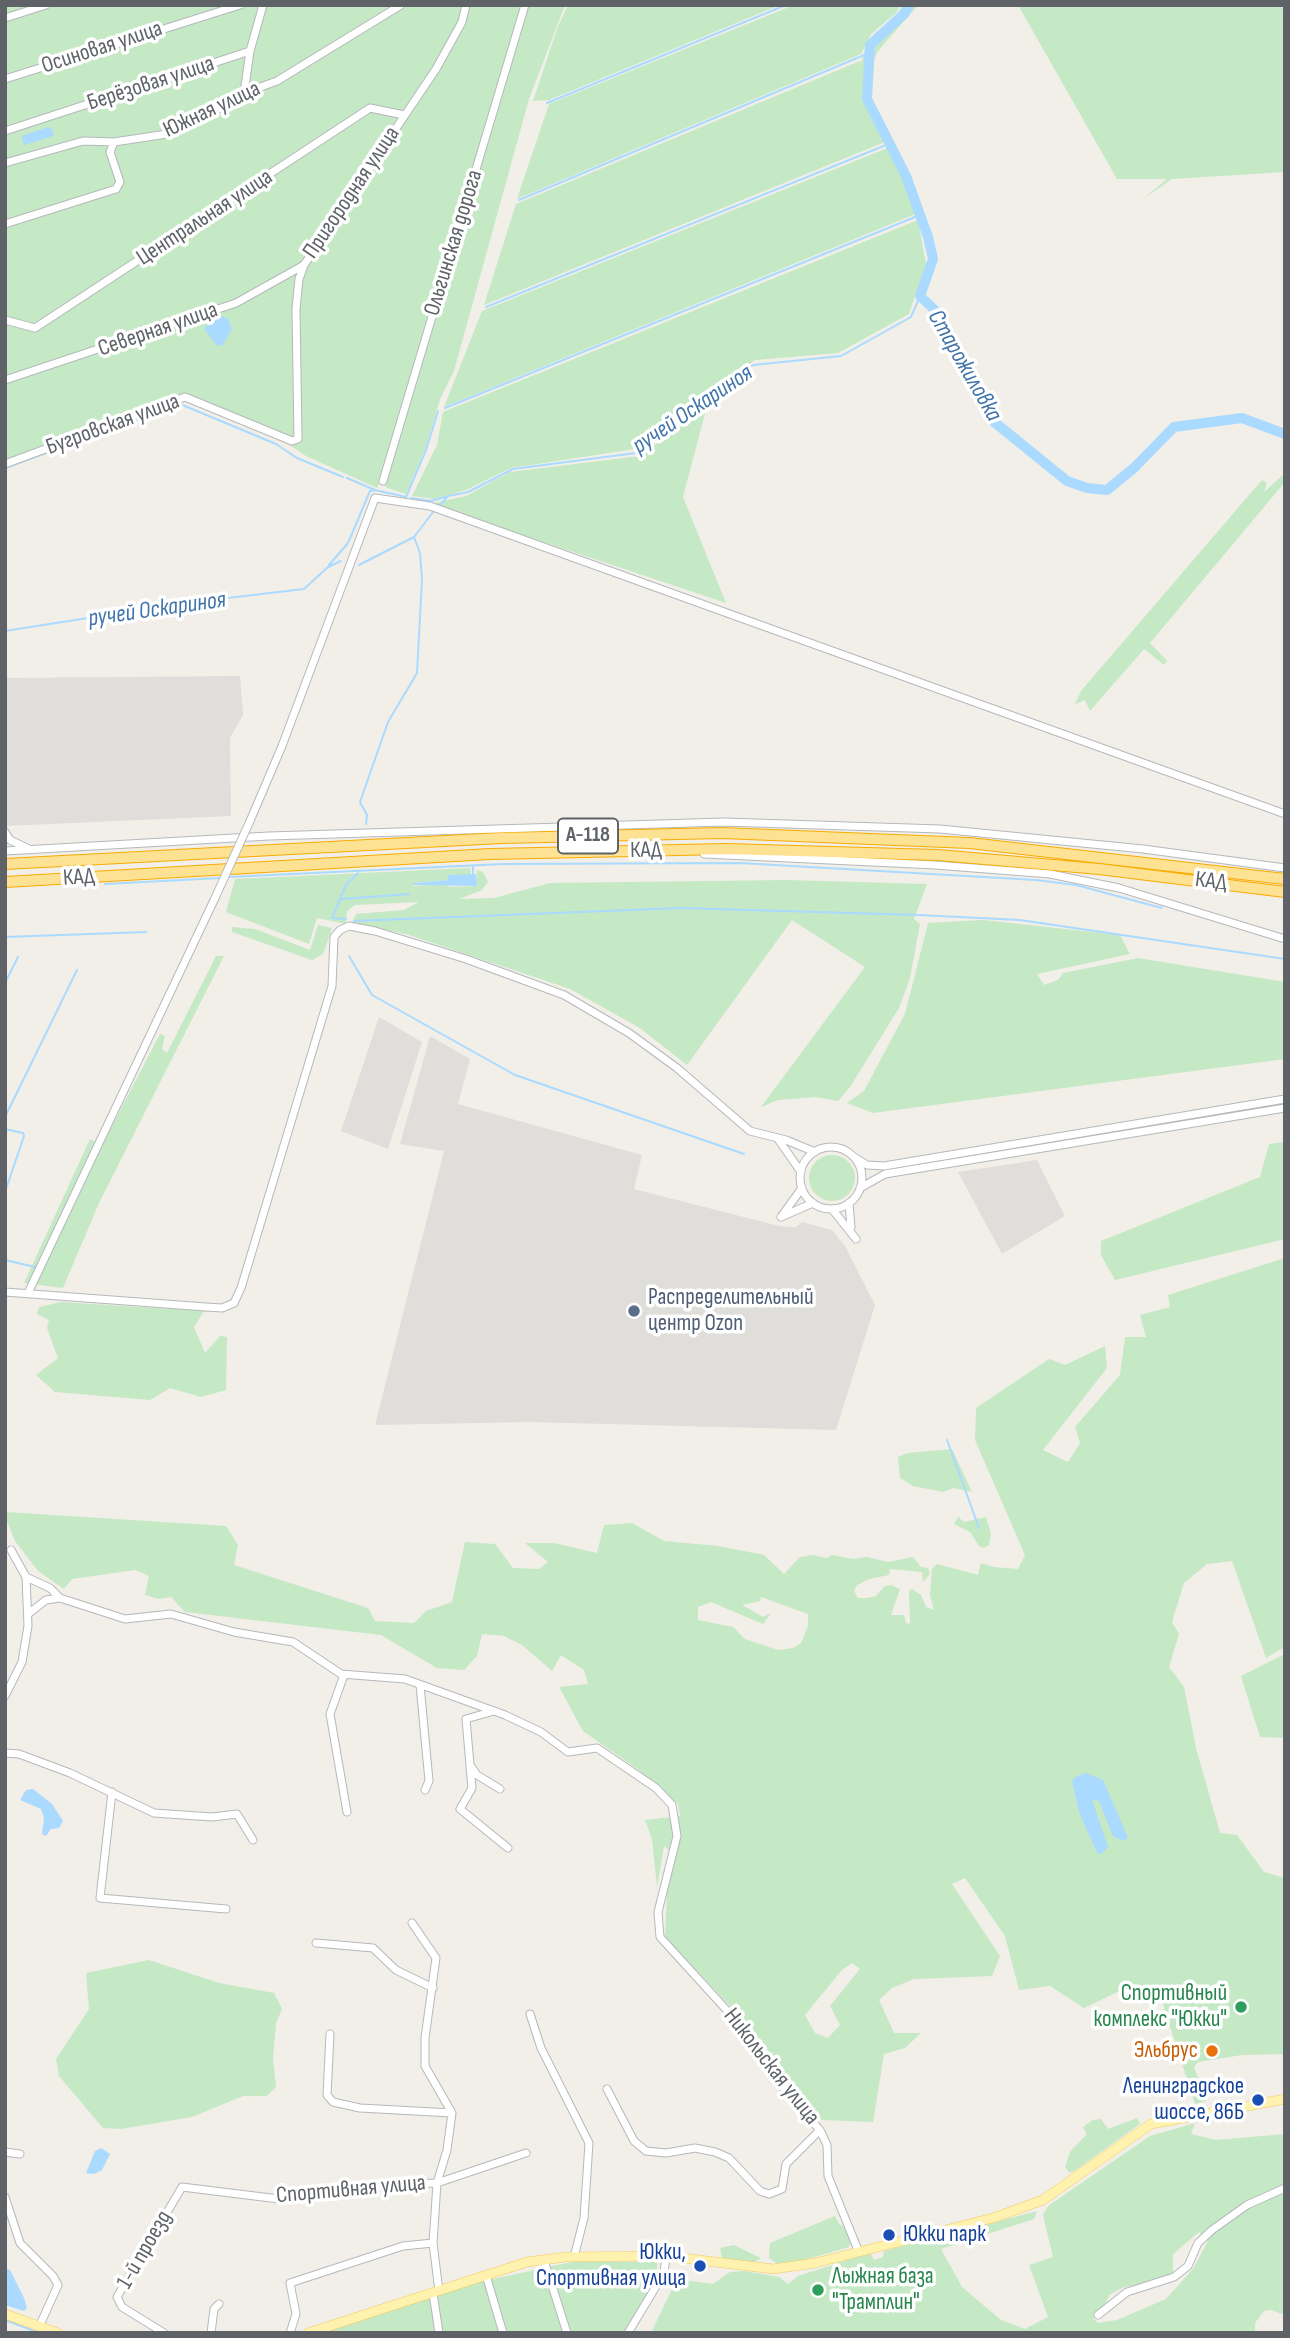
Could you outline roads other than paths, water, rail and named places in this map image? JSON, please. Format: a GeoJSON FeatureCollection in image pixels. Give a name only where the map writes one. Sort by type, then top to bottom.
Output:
{"type":"FeatureCollection","features":[{"type":"Feature","properties":{"kind":"highway","name":"КАД"},"geometry":{"type":"LineString","coordinates":[[5,864],[502,838],[722,833],[960,842],[1285,879]]}},
{"type":"Feature","properties":{"kind":"highway","name":"КАД"},"geometry":{"type":"LineString","coordinates":[[5,882],[490,854],[726,849],[939,855],[1100,869],[1285,892]]}},
{"type":"Feature","properties":{"kind":"main road"},"geometry":{"type":"LineString","coordinates":[[308,2333],[486,2275],[544,2260],[666,2256],[782,2269],[993,2218],[1043,2200],[1152,2124],[1285,2099]]}},
{"type":"Feature","properties":{"kind":"main road"},"geometry":{"type":"LineString","coordinates":[[5,2314],[58,2333]]}},
{"type":"Feature","properties":{"kind":"street"},"geometry":{"type":"LineString","coordinates":[[5,18],[46,5]]}},
{"type":"Feature","properties":{"kind":"street","name":"Осиновая улица"},"geometry":{"type":"LineString","coordinates":[[5,79],[240,5]]}},
{"type":"Feature","properties":{"kind":"street"},"geometry":{"type":"LineString","coordinates":[[243,93],[250,51],[263,5]]}},
{"type":"Feature","properties":{"kind":"street","name":"Южная улица"},"geometry":{"type":"LineString","coordinates":[[5,163],[83,141],[114,142],[167,134],[204,117],[243,93],[277,81],[401,5]]}},
{"type":"Feature","properties":{"kind":"street","name":"Пригородная улица"},"geometry":{"type":"LineString","coordinates":[[298,439],[296,309],[299,279],[304,265],[436,69],[462,22],[466,5]]}},
{"type":"Feature","properties":{"kind":"street","name":"Ольгинская дорога"},"geometry":{"type":"LineString","coordinates":[[383,481],[525,5]]}},
{"type":"Feature","properties":{"kind":"street","name":"Берёзовая улица"},"geometry":{"type":"LineString","coordinates":[[5,131],[250,51]]}},
{"type":"Feature","properties":{"kind":"street","name":"Центральная улица"},"geometry":{"type":"LineString","coordinates":[[5,320],[35,328],[370,108],[404,115]]}},
{"type":"Feature","properties":{"kind":"street"},"geometry":{"type":"LineString","coordinates":[[5,224],[116,189],[120,182],[110,152],[114,142]]}},
{"type":"Feature","properties":{"kind":"street","name":"Северная улица"},"geometry":{"type":"LineString","coordinates":[[5,380],[236,303],[304,265]]}},
{"type":"Feature","properties":{"kind":"street","name":"Бугровская улица"},"geometry":{"type":"LineString","coordinates":[[5,464],[185,397],[292,441],[298,439]]}},
{"type":"Feature","properties":{"kind":"street"},"geometry":{"type":"LineString","coordinates":[[28,1293],[250,821],[282,746],[375,498],[430,506],[1285,814]]}},
{"type":"Feature","properties":{"kind":"street"},"geometry":{"type":"LineString","coordinates":[[5,851],[269,836],[724,822],[940,829],[1143,849],[1285,868]]}},
{"type":"Feature","properties":{"kind":"street"},"geometry":{"type":"LineString","coordinates":[[5,832],[18,845],[38,850]]}},
{"type":"Feature","properties":{"kind":"street"},"geometry":{"type":"LineString","coordinates":[[646,850],[936,865],[1050,874],[1119,888],[1285,939]]}},
{"type":"Feature","properties":{"kind":"street"},"geometry":{"type":"LineString","coordinates":[[5,1292],[222,1308],[234,1303],[241,1288],[332,986],[334,937],[349,926],[375,931],[453,955],[564,995],[629,1033],[677,1068],[750,1131],[815,1152],[831,1147],[867,1165],[884,1166],[1285,1099]]}},
{"type":"Feature","properties":{"kind":"street"},"geometry":{"type":"LineString","coordinates":[[832,1209],[849,1203],[860,1188],[885,1174],[1285,1108]]}},
{"type":"Feature","properties":{"kind":"street"},"geometry":{"type":"LineString","coordinates":[[778,1139],[801,1172],[802,1188],[813,1203],[832,1209],[851,1228]]}},
{"type":"Feature","properties":{"kind":"street"},"geometry":{"type":"LineString","coordinates":[[801,1172],[815,1152]]}},
{"type":"Feature","properties":{"kind":"street"},"geometry":{"type":"LineString","coordinates":[[854,1157],[861,1172],[860,1188]]}},
{"type":"Feature","properties":{"kind":"street"},"geometry":{"type":"LineString","coordinates":[[802,1188],[781,1217],[813,1203]]}},
{"type":"Feature","properties":{"kind":"street"},"geometry":{"type":"LineString","coordinates":[[849,1203],[851,1228],[856,1239]]}},
{"type":"Feature","properties":{"kind":"street"},"geometry":{"type":"LineString","coordinates":[[5,1696],[26,1648],[28,1614],[26,1577],[10,1550]]}},
{"type":"Feature","properties":{"kind":"street"},"geometry":{"type":"LineString","coordinates":[[26,1577],[50,1588],[60,1598],[125,1619],[171,1614],[234,1632],[293,1642],[344,1675],[405,1679],[495,1711]]}},
{"type":"Feature","properties":{"kind":"street"},"geometry":{"type":"LineString","coordinates":[[28,1614],[43,1602],[60,1598]]}},
{"type":"Feature","properties":{"kind":"street"},"geometry":{"type":"LineString","coordinates":[[344,1675],[330,1714],[347,1812]]}},
{"type":"Feature","properties":{"kind":"street"},"geometry":{"type":"LineString","coordinates":[[420,1685],[429,1781],[425,1790]]}},
{"type":"Feature","properties":{"kind":"street"},"geometry":{"type":"LineString","coordinates":[[495,1711],[466,1718],[472,1788],[460,1810],[508,1848]]}},
{"type":"Feature","properties":{"kind":"street","name":"Никольская улица"},"geometry":{"type":"LineString","coordinates":[[495,1711],[541,1732],[568,1752],[590,1748],[603,1750],[656,1788],[672,1805],[676,1819],[676,1846],[658,1912],[657,1926],[664,1942],[753,2039],[786,2094],[820,2130],[827,2145],[828,2176],[858,2250]]}},
{"type":"Feature","properties":{"kind":"street"},"geometry":{"type":"LineString","coordinates":[[5,1753],[32,1759],[112,1792],[154,1813],[212,1817],[237,1814],[253,1840]]}},
{"type":"Feature","properties":{"kind":"street"},"geometry":{"type":"LineString","coordinates":[[470,1765],[477,1774],[500,1789]]}},
{"type":"Feature","properties":{"kind":"street"},"geometry":{"type":"LineString","coordinates":[[112,1792],[100,1898],[226,1909]]}},
{"type":"Feature","properties":{"kind":"street"},"geometry":{"type":"LineString","coordinates":[[412,1923],[436,1958],[425,2038],[425,2066],[452,2113],[447,2150],[437,2183],[433,2243],[439,2333]]}},
{"type":"Feature","properties":{"kind":"street"},"geometry":{"type":"LineString","coordinates":[[316,1943],[373,1948],[396,1970],[433,1988]]}},
{"type":"Feature","properties":{"kind":"street"},"geometry":{"type":"LineString","coordinates":[[530,2014],[541,2048],[589,2143],[584,2218],[574,2257]]}},
{"type":"Feature","properties":{"kind":"street"},"geometry":{"type":"LineString","coordinates":[[330,2034],[327,2095],[333,2102],[360,2108],[452,2113]]}},
{"type":"Feature","properties":{"kind":"street"},"geometry":{"type":"LineString","coordinates":[[607,2089],[634,2141],[646,2151],[666,2153],[695,2148],[715,2152],[729,2158],[760,2191],[769,2194],[782,2189],[786,2164],[820,2130]]}},
{"type":"Feature","properties":{"kind":"street"},"geometry":{"type":"LineString","coordinates":[[5,2152],[20,2154]]}},
{"type":"Feature","properties":{"kind":"street","name":"Спортивная улица"},"geometry":{"type":"LineString","coordinates":[[182,2187],[279,2199],[326,2196],[386,2185],[437,2183],[526,2153]]}},
{"type":"Feature","properties":{"kind":"street","name":"1-й проезд"},"geometry":{"type":"LineString","coordinates":[[164,2333],[122,2307],[117,2297],[182,2187]]}},
{"type":"Feature","properties":{"kind":"street"},"geometry":{"type":"LineString","coordinates":[[1098,2315],[1127,2292],[1174,2277],[1188,2266],[1198,2243],[1212,2230],[1247,2205],[1285,2188]]}},
{"type":"Feature","properties":{"kind":"street"},"geometry":{"type":"LineString","coordinates":[[5,2197],[20,2243],[53,2276],[58,2285],[39,2327]]}},
{"type":"Feature","properties":{"kind":"street"},"geometry":{"type":"LineString","coordinates":[[290,2333],[296,2314],[290,2283],[403,2246],[433,2243]]}},
{"type":"Feature","properties":{"kind":"street"},"geometry":{"type":"LineString","coordinates":[[628,2333],[664,2273],[666,2256]]}},
{"type":"Feature","properties":{"kind":"street"},"geometry":{"type":"LineString","coordinates":[[544,2260],[566,2333]]}},
{"type":"Feature","properties":{"kind":"street"},"geometry":{"type":"LineString","coordinates":[[486,2275],[503,2333]]}},
{"type":"Feature","properties":{"kind":"street"},"geometry":{"type":"LineString","coordinates":[[211,2333],[214,2308],[219,2304]]}},
{"type":"Feature","properties":{"kind":"water"},"geometry":{"type":"Polygon","coordinates":[[[48,127],[53,130],[53,136],[24,145],[22,136],[48,127]]]}},
{"type":"Feature","properties":{"kind":"water"},"geometry":{"type":"Polygon","coordinates":[[[221,316],[228,319],[232,329],[223,345],[217,346],[204,328],[221,316]]]}},
{"type":"Feature","properties":{"kind":"water"},"geometry":{"type":"Polygon","coordinates":[[[476,874],[477,886],[413,885],[448,880],[448,875],[476,874]]]}},
{"type":"Feature","properties":{"kind":"water"},"geometry":{"type":"Polygon","coordinates":[[[1086,1773],[1103,1780],[1128,1838],[1123,1841],[1113,1836],[1099,1801],[1092,1800],[1108,1847],[1101,1854],[1097,1853],[1079,1812],[1072,1781],[1086,1773]]]}},
{"type":"Feature","properties":{"kind":"water"},"geometry":{"type":"Polygon","coordinates":[[[33,1789],[52,1804],[63,1821],[59,1828],[51,1829],[46,1836],[42,1834],[44,1818],[41,1809],[20,1800],[26,1790],[33,1789]]]}},
{"type":"Feature","properties":{"kind":"water"},"geometry":{"type":"Polygon","coordinates":[[[101,2148],[110,2154],[102,2170],[94,2174],[86,2173],[95,2151],[101,2148]]]}},
{"type":"Feature","properties":{"kind":"water"},"geometry":{"type":"Polygon","coordinates":[[[5,2268],[10,2270],[24,2298],[27,2308],[24,2311],[5,2305],[5,2268]]]}},
{"type":"Feature","properties":{"kind":"waterway"},"geometry":{"type":"LineString","coordinates":[[547,103],[786,5]]}},
{"type":"Feature","properties":{"kind":"waterway","name":"Старожиловка"},"geometry":{"type":"LineString","coordinates":[[909,5],[905,13],[870,45],[867,99],[906,176],[928,237],[933,259],[920,296],[941,316],[963,371],[994,413],[993,421],[1067,481],[1087,488],[1107,490],[1134,468],[1174,427],[1242,418],[1285,434]]}},
{"type":"Feature","properties":{"kind":"waterway"},"geometry":{"type":"LineString","coordinates":[[519,200],[869,53]]}},
{"type":"Feature","properties":{"kind":"waterway"},"geometry":{"type":"LineString","coordinates":[[486,307],[891,143]]}},
{"type":"Feature","properties":{"kind":"waterway"},"geometry":{"type":"LineString","coordinates":[[445,408],[920,215]]}},
{"type":"Feature","properties":{"kind":"waterway","name":"ручей Оскариноя"},"geometry":{"type":"LineString","coordinates":[[448,496],[468,492],[513,469],[636,453],[753,365],[841,356],[911,317],[920,296]]}},
{"type":"Feature","properties":{"kind":"waterway"},"geometry":{"type":"LineString","coordinates":[[5,468],[180,404],[276,444],[297,458],[343,477]]}},
{"type":"Feature","properties":{"kind":"waterway"},"geometry":{"type":"LineString","coordinates":[[375,490],[406,497],[426,450],[438,411]]}},
{"type":"Feature","properties":{"kind":"waterway"},"geometry":{"type":"LineString","coordinates":[[329,565],[348,543],[370,491],[375,490],[347,478]]}},
{"type":"Feature","properties":{"kind":"waterway","name":"ручей Оскариноя"},"geometry":{"type":"LineString","coordinates":[[411,498],[431,501],[448,496],[440,505]]}},
{"type":"Feature","properties":{"kind":"waterway","name":"ручей Оскариноя"},"geometry":{"type":"LineString","coordinates":[[359,565],[414,537],[433,512]]}},
{"type":"Feature","properties":{"kind":"waterway"},"geometry":{"type":"LineString","coordinates":[[366,824],[367,815],[360,802],[388,722],[417,673],[422,579],[420,553],[414,537]]}},
{"type":"Feature","properties":{"kind":"waterway","name":"ручей Оскариноя"},"geometry":{"type":"LineString","coordinates":[[5,631],[177,604],[304,589],[328,567],[341,561]]}},
{"type":"Feature","properties":{"kind":"waterway"},"geometry":{"type":"LineString","coordinates":[[229,877],[503,864],[740,863],[1036,880],[1076,885],[1162,908]]}},
{"type":"Feature","properties":{"kind":"waterway"},"geometry":{"type":"LineString","coordinates":[[473,866],[473,874]]}},
{"type":"Feature","properties":{"kind":"waterway"},"geometry":{"type":"LineString","coordinates":[[346,919],[332,918],[346,885],[358,873]]}},
{"type":"Feature","properties":{"kind":"waterway"},"geometry":{"type":"LineString","coordinates":[[105,884],[220,878]]}},
{"type":"Feature","properties":{"kind":"waterway"},"geometry":{"type":"LineString","coordinates":[[341,899],[409,894]]}},
{"type":"Feature","properties":{"kind":"waterway"},"geometry":{"type":"LineString","coordinates":[[354,921],[680,908],[919,915],[1020,920],[1285,959]]}},
{"type":"Feature","properties":{"kind":"waterway"},"geometry":{"type":"LineString","coordinates":[[5,937],[146,932]]}},
{"type":"Feature","properties":{"kind":"waterway"},"geometry":{"type":"LineString","coordinates":[[349,956],[372,995],[515,1075],[744,1154]]}},
{"type":"Feature","properties":{"kind":"waterway"},"geometry":{"type":"LineString","coordinates":[[5,983],[18,957]]}},
{"type":"Feature","properties":{"kind":"waterway"},"geometry":{"type":"LineString","coordinates":[[5,1117],[77,970]]}},
{"type":"Feature","properties":{"kind":"waterway"},"geometry":{"type":"LineString","coordinates":[[5,1129],[23,1133],[24,1136],[5,1192]]}},
{"type":"Feature","properties":{"kind":"waterway"},"geometry":{"type":"LineString","coordinates":[[5,1260],[35,1267]]}},
{"type":"Feature","properties":{"kind":"waterway"},"geometry":{"type":"LineString","coordinates":[[947,1440],[979,1528]]}},
{"type":"Feature","properties":{"kind":"waterway"},"geometry":{"type":"LineString","coordinates":[[5,2320],[39,2333]]}},
{"type":"Feature","properties":{"kind":"place","name":"Распределительный центр Ozon"},"geometry":{"type":"Point","coordinates":[634,1311]}},
{"type":"Feature","properties":{"kind":"place","name":"Спортивный комплекс \"Юкки\""},"geometry":{"type":"Point","coordinates":[1241,2007]}},
{"type":"Feature","properties":{"kind":"place","name":"Эльбрус"},"geometry":{"type":"Point","coordinates":[1212,2051]}},
{"type":"Feature","properties":{"kind":"place","name":"Ленинградское шоссе, 86Б"},"geometry":{"type":"Point","coordinates":[1258,2100]}},
{"type":"Feature","properties":{"kind":"place","name":"Юкки парк"},"geometry":{"type":"Point","coordinates":[889,2235]}},
{"type":"Feature","properties":{"kind":"place","name":"Юкки, Спортивная улица"},"geometry":{"type":"Point","coordinates":[700,2266]}},
{"type":"Feature","properties":{"kind":"place","name":"Лыжная база \"Трамплин\""},"geometry":{"type":"Point","coordinates":[818,2290]}}]}
